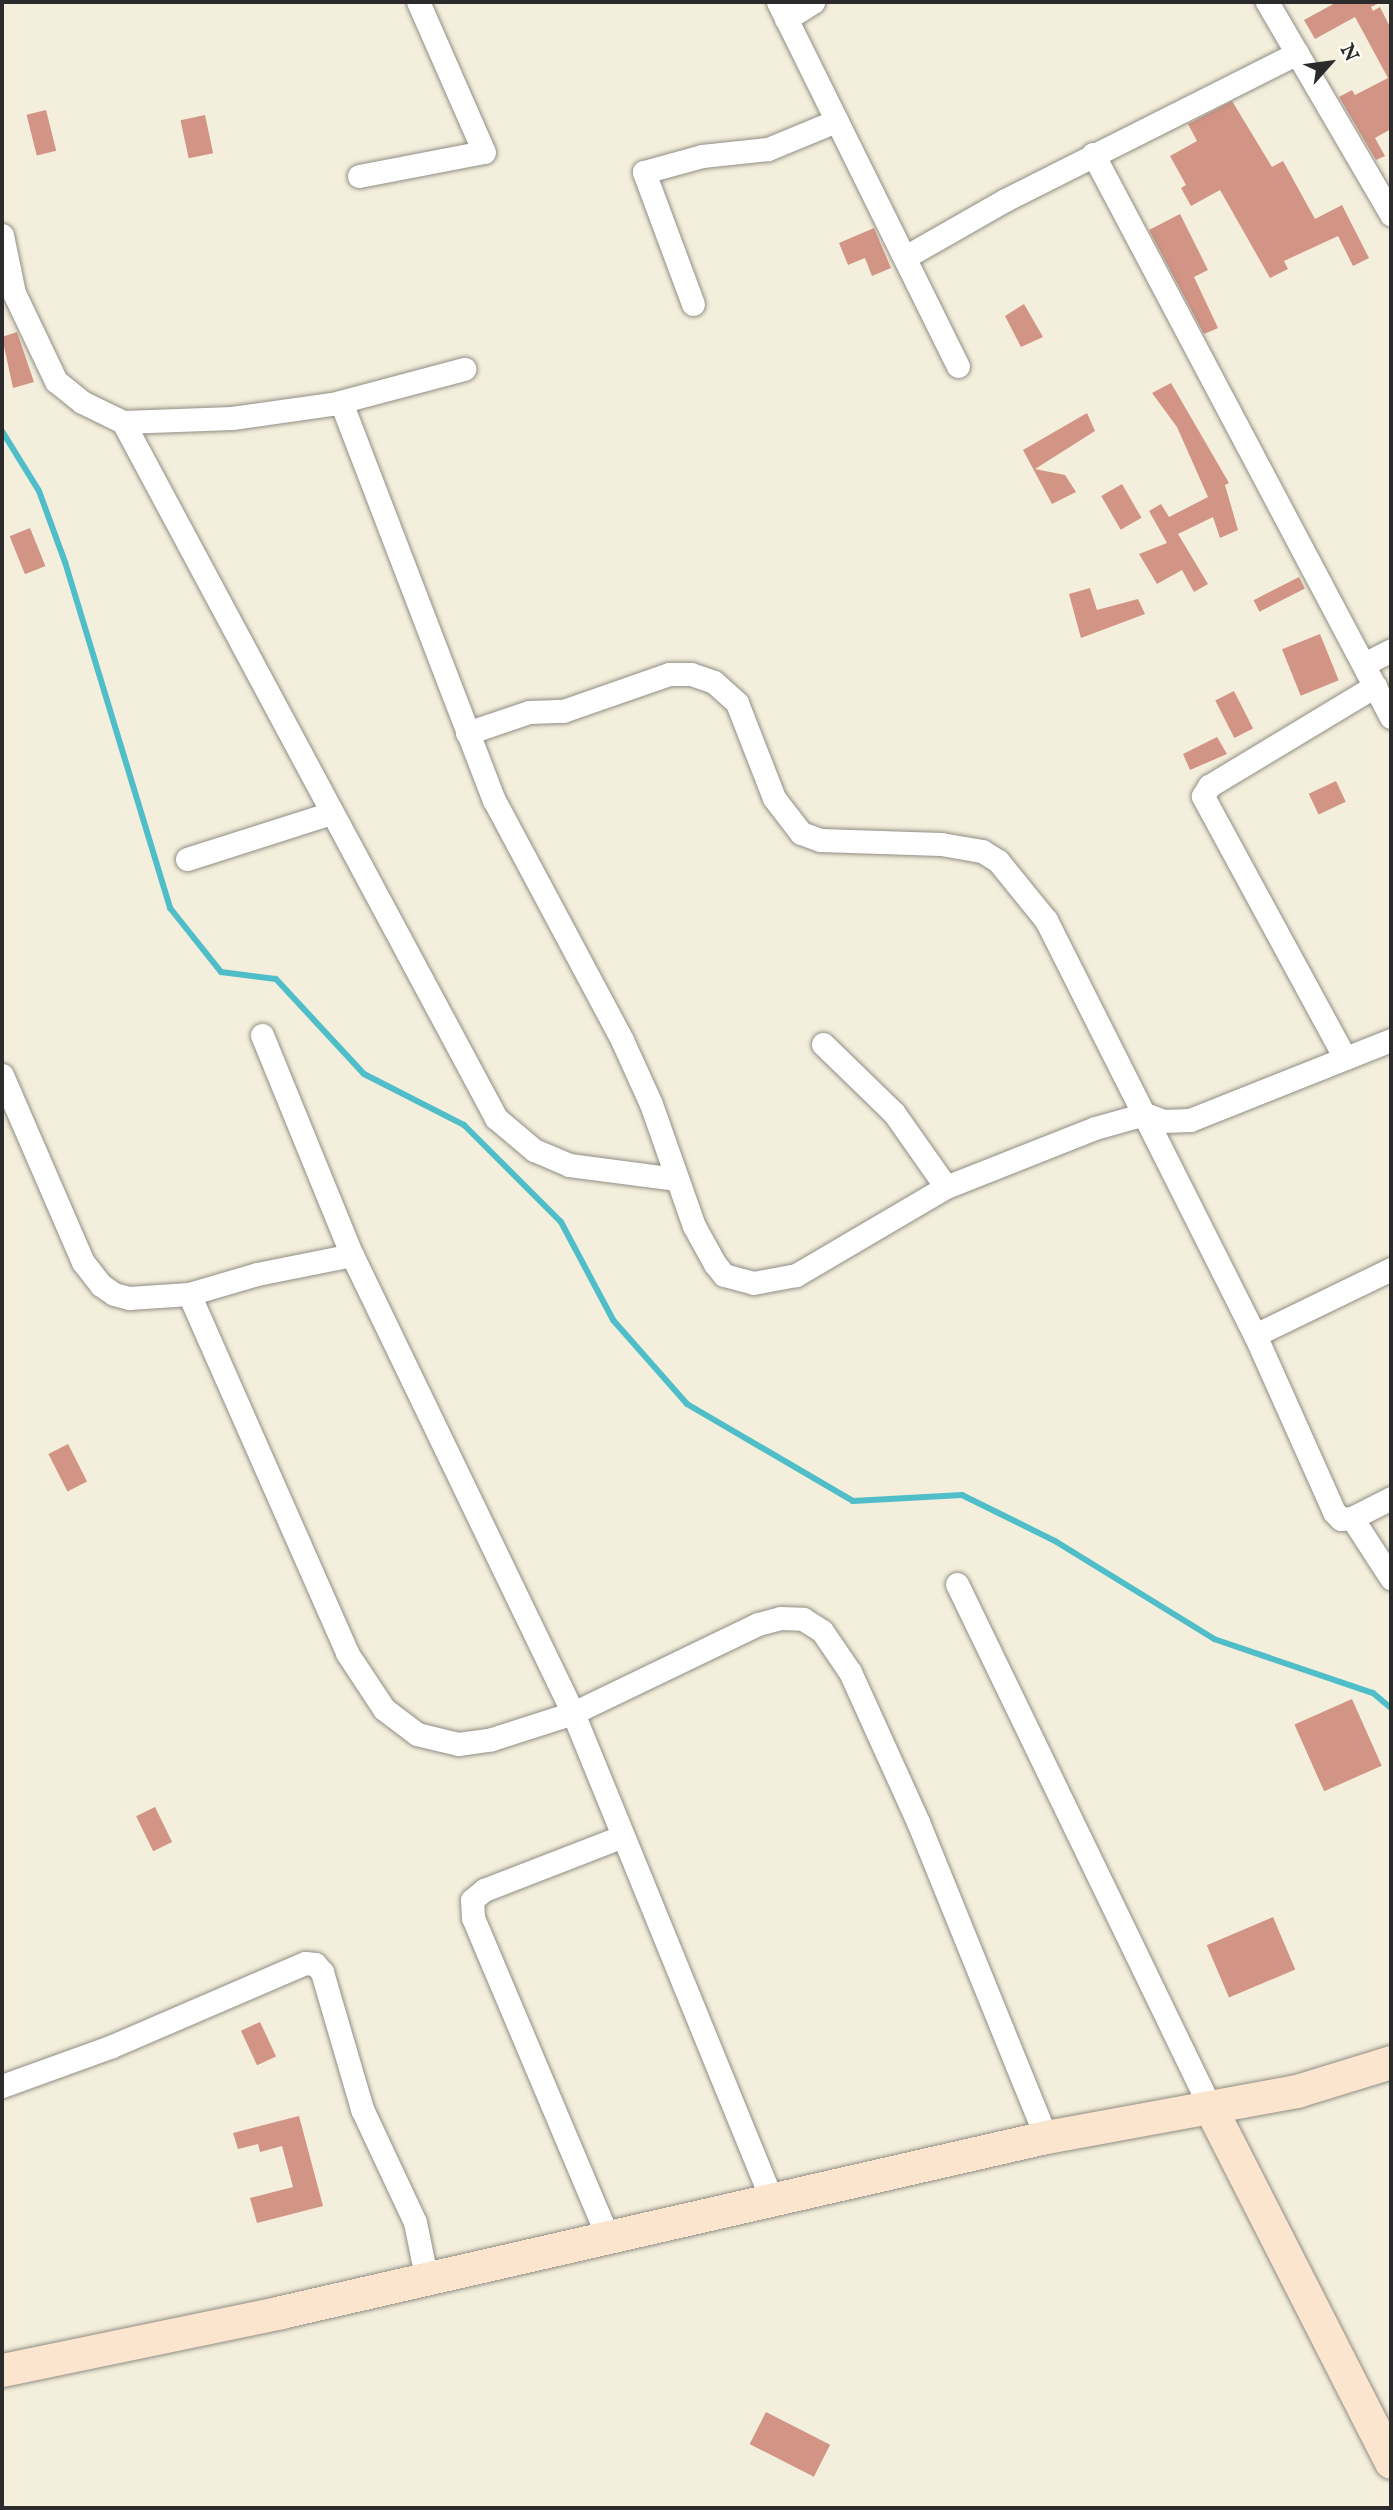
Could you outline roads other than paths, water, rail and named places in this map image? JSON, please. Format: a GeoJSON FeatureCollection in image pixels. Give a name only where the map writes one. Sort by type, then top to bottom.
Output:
{"type":"FeatureCollection","features":[{"type":"Feature","properties":{"kind":"street"},"geometry":{"type":"LineString","coordinates":[[359,176],[484,152],[418,2]]}},
{"type":"Feature","properties":{"kind":"street"},"geometry":{"type":"LineString","coordinates":[[813,2],[782,10],[836,121],[907,256],[958,366]]}},
{"type":"Feature","properties":{"kind":"street"},"geometry":{"type":"LineString","coordinates":[[1267,2],[1391,214]]}},
{"type":"Feature","properties":{"kind":"street"},"geometry":{"type":"LineString","coordinates":[[907,256],[1093,154],[1297,52]]}},
{"type":"Feature","properties":{"kind":"street"},"geometry":{"type":"LineString","coordinates":[[693,304],[644,173],[702,156],[768,149],[836,121]]}},
{"type":"Feature","properties":{"kind":"street"},"geometry":{"type":"LineString","coordinates":[[1093,154],[1391,717]]}},
{"type":"Feature","properties":{"kind":"street"},"geometry":{"type":"LineString","coordinates":[[2,235],[14,293],[56,381],[82,402],[123,422],[232,418],[341,402],[464,369]]}},
{"type":"Feature","properties":{"kind":"street"},"geometry":{"type":"LineString","coordinates":[[341,402],[467,733],[519,852],[622,1040],[651,1104],[694,1226],[724,1275],[753,1283],[796,1275],[946,1187],[1095,1128],[1145,1114],[1163,1121],[1190,1120],[1391,1040]]}},
{"type":"Feature","properties":{"kind":"street"},"geometry":{"type":"LineString","coordinates":[[123,422],[496,1118],[534,1150],[569,1165],[677,1179]]}},
{"type":"Feature","properties":{"kind":"street"},"geometry":{"type":"LineString","coordinates":[[1364,664],[1391,650]]}},
{"type":"Feature","properties":{"kind":"street"},"geometry":{"type":"LineString","coordinates":[[467,733],[529,712],[563,711],[669,674],[691,674],[714,681],[737,703],[774,798],[801,833],[820,840],[969,848],[989,855],[1014,875],[1046,920],[1145,1114],[1255,1335],[1334,1512],[1341,1519],[1352,1518],[1391,1498]]}},
{"type":"Feature","properties":{"kind":"street"},"geometry":{"type":"LineString","coordinates":[[1345,1058],[1203,796],[1209,786],[1375,686]]}},
{"type":"Feature","properties":{"kind":"street"},"geometry":{"type":"LineString","coordinates":[[187,859],[331,813]]}},
{"type":"Feature","properties":{"kind":"street"},"geometry":{"type":"LineString","coordinates":[[262,1035],[352,1255],[573,1713],[771,2199]]}},
{"type":"Feature","properties":{"kind":"street"},"geometry":{"type":"LineString","coordinates":[[822,1044],[894,1113],[946,1187]]}},
{"type":"Feature","properties":{"kind":"street"},"geometry":{"type":"LineString","coordinates":[[2,1075],[93,1277],[114,1294],[129,1298],[189,1294],[257,1273],[352,1255]]}},
{"type":"Feature","properties":{"kind":"street"},"geometry":{"type":"LineString","coordinates":[[1255,1335],[1391,1269]]}},
{"type":"Feature","properties":{"kind":"street"},"geometry":{"type":"LineString","coordinates":[[189,1294],[347,1653],[384,1709],[417,1734],[458,1744],[492,1740],[573,1713],[758,1624],[780,1618],[803,1619],[822,1631],[850,1672],[918,1822],[1046,2137]]}},
{"type":"Feature","properties":{"kind":"street"},"geometry":{"type":"LineString","coordinates":[[1352,1518],[1391,1578]]}},
{"type":"Feature","properties":{"kind":"street"},"geometry":{"type":"LineString","coordinates":[[957,1584],[1211,2109],[1391,2462]]}},
{"type":"Feature","properties":{"kind":"street"},"geometry":{"type":"LineString","coordinates":[[607,2235],[473,1918],[472,1900],[484,1890],[623,1836]]}},
{"type":"Feature","properties":{"kind":"street"},"geometry":{"type":"LineString","coordinates":[[2,2086],[110,2047],[305,1963],[314,1964],[322,1972],[362,2109],[415,2222],[426,2276]]}},
{"type":"Feature","properties":{"kind":"street"},"geometry":{"type":"LineString","coordinates":[[2,2370],[281,2312],[426,2276],[1046,2137],[1211,2109],[1297,2091],[1391,2062]]}},
{"type":"Feature","properties":{"kind":"waterway"},"geometry":{"type":"LineString","coordinates":[[2,431],[39,491],[65,562],[170,908],[221,972],[276,979],[364,1074],[464,1125],[561,1222],[613,1320],[687,1404],[853,1501],[962,1495],[1055,1541],[1214,1639],[1373,1693],[1391,1708]]}}]}
